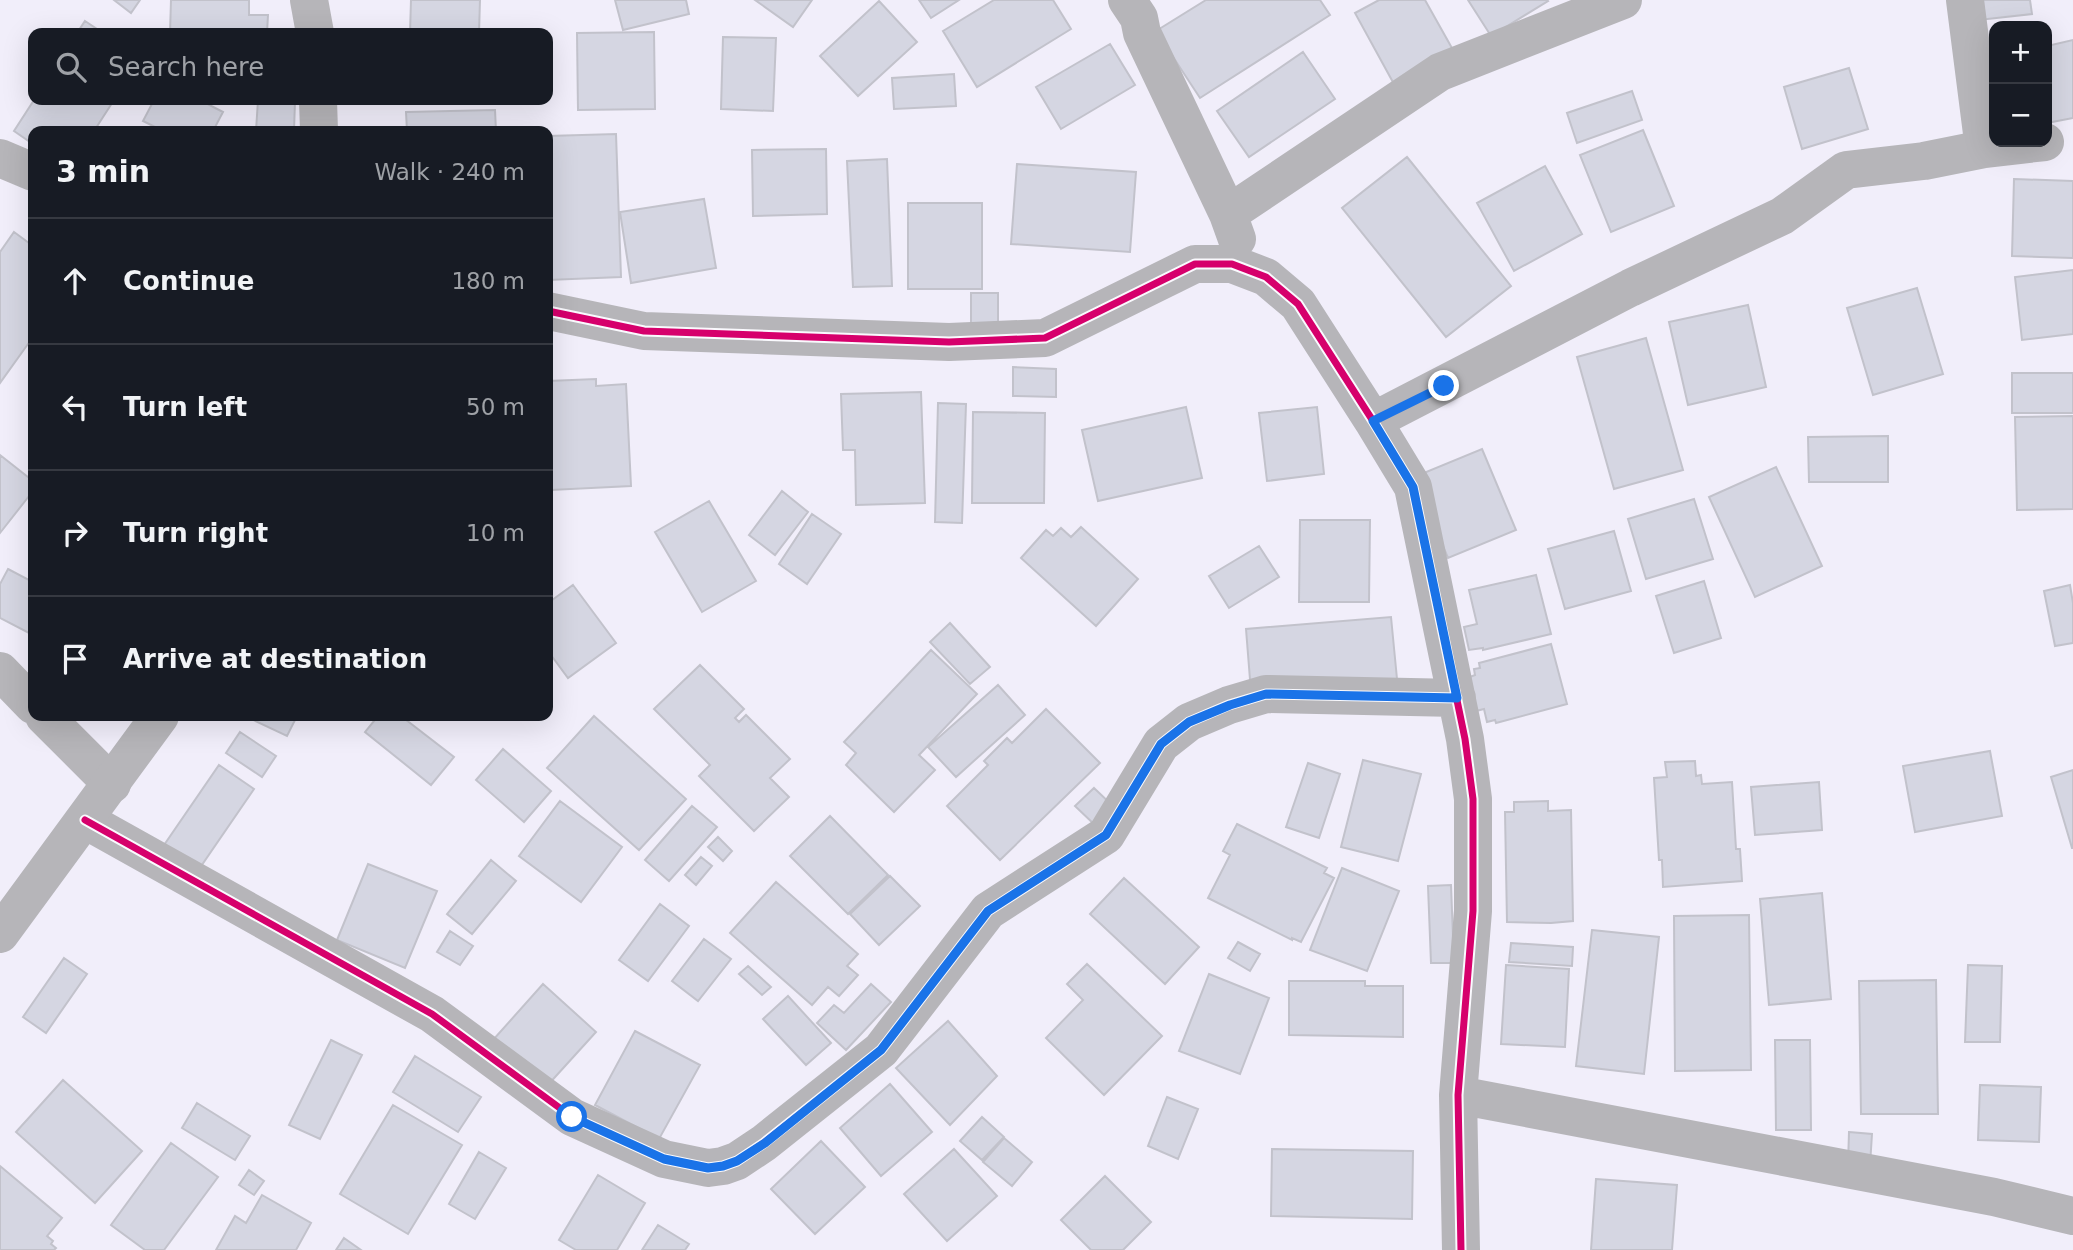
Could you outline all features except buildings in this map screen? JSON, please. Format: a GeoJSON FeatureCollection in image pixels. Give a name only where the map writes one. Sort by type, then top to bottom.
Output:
{"type":"FeatureCollection","features":[{"type":"Feature","properties":{"kind":"street"},"geometry":{"type":"LineString","coordinates":[[309,0],[314,28]]}},
{"type":"Feature","properties":{"kind":"street"},"geometry":{"type":"LineString","coordinates":[[1127,0],[1139,18],[1142,33],[1228,214],[1249,271]]}},
{"type":"Feature","properties":{"kind":"street"},"geometry":{"type":"LineString","coordinates":[[1228,214],[1440,72],[1623,0]]}},
{"type":"Feature","properties":{"kind":"street"},"geometry":{"type":"LineString","coordinates":[[1965,0],[1984,149]]}},
{"type":"Feature","properties":{"kind":"street"},"geometry":{"type":"LineString","coordinates":[[318,105],[319,126]]}},
{"type":"Feature","properties":{"kind":"street"},"geometry":{"type":"LineString","coordinates":[[2052,141],[2073,138]]}},
{"type":"Feature","properties":{"kind":"street"},"geometry":{"type":"LineString","coordinates":[[1373,421],[1630,288],[1782,216],[1846,170],[1924,161],[2002,147]]}},
{"type":"Feature","properties":{"kind":"street"},"geometry":{"type":"LineString","coordinates":[[0,158],[28,170]]}},
{"type":"Feature","properties":{"kind":"street"},"geometry":{"type":"LineString","coordinates":[[553,312],[644,331],[949,342],[1045,338],[1195,264],[1231,264],[1266,277],[1298,304],[1413,487],[1465,739],[1473,799],[1473,911],[1458,1095],[1461,1250]]}},
{"type":"Feature","properties":{"kind":"street"},"geometry":{"type":"LineString","coordinates":[[0,671],[28,700]]}},
{"type":"Feature","properties":{"kind":"street"},"geometry":{"type":"LineString","coordinates":[[85,820],[432,1014],[572,1117],[664,1159],[708,1168],[737,1161],[765,1143],[881,1050],[988,911],[1106,835],[1161,744],[1189,722],[1266,694],[1457,698]]}},
{"type":"Feature","properties":{"kind":"street"},"geometry":{"type":"LineString","coordinates":[[49,721],[112,785]]}},
{"type":"Feature","properties":{"kind":"street"},"geometry":{"type":"LineString","coordinates":[[0,934],[157,721]]}},
{"type":"Feature","properties":{"kind":"street"},"geometry":{"type":"LineString","coordinates":[[1458,1095],[1994,1198],[2073,1216]]}},
{"type":"Feature","properties":{"kind":"cycle path"},"geometry":{"type":"LineString","coordinates":[[553,312],[644,331],[949,342],[1045,338],[1195,264],[1232,264],[1266,277],[1298,304],[1413,487],[1465,739],[1473,799],[1473,911],[1458,1095],[1461,1250]]}},
{"type":"Feature","properties":{"kind":"cycle path"},"geometry":{"type":"LineString","coordinates":[[85,820],[432,1014],[572,1117],[664,1159],[708,1168],[737,1161],[764,1143],[881,1050],[988,911],[1106,835],[1161,744],[1189,722],[1229,705],[1266,694],[1457,698]]}},
{"type":"Feature","properties":{"kind":"route"},"geometry":{"type":"LineString","coordinates":[[572,1117],[664,1159],[708,1168],[737,1161],[765,1143],[881,1050],[988,911],[1106,835],[1161,744],[1189,722],[1266,694],[1457,698],[1413,487],[1373,421],[1444,386]]}}]}
